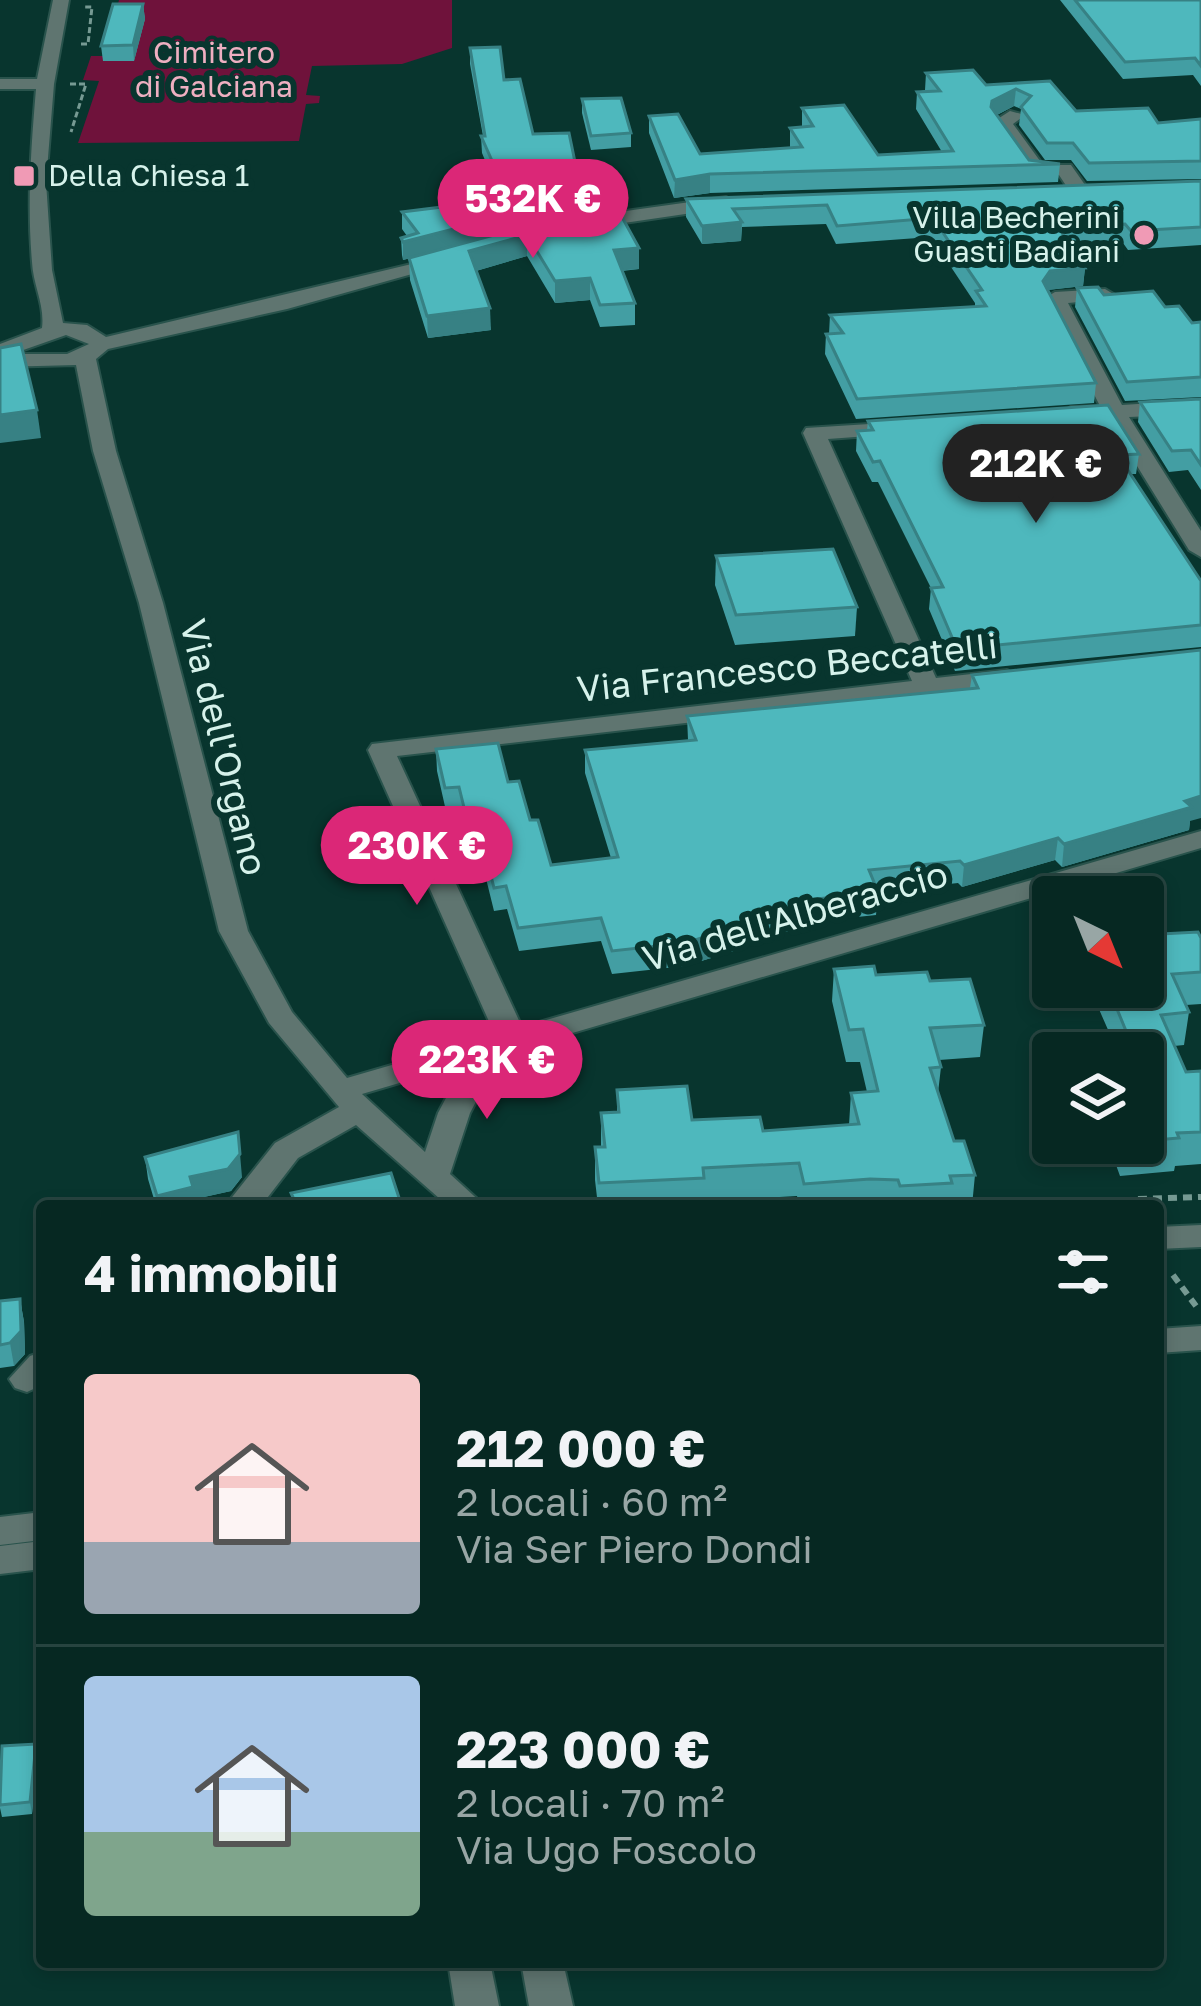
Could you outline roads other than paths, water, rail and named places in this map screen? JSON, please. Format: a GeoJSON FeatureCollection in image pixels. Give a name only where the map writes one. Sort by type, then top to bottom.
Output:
{"type":"FeatureCollection","features":[{"type":"Feature","properties":{"kind":"street"},"geometry":{"type":"LineString","coordinates":[[40,354],[57,325],[42,270],[37,182],[45,84],[61,0]]}},
{"type":"Feature","properties":{"kind":"street"},"geometry":{"type":"LineString","coordinates":[[0,84],[45,84]]}},
{"type":"Feature","properties":{"kind":"street"},"geometry":{"type":"LineString","coordinates":[[1016,115],[1002,122],[1038,171],[1064,169],[1080,192]]}},
{"type":"Feature","properties":{"kind":"street"},"geometry":{"type":"LineString","coordinates":[[1057,193],[1104,191]]}},
{"type":"Feature","properties":{"kind":"street"},"geometry":{"type":"LineString","coordinates":[[558,227],[650,211],[756,202]]}},
{"type":"Feature","properties":{"kind":"street"},"geometry":{"type":"LineString","coordinates":[[0,361],[93,350],[459,259]]}},
{"type":"Feature","properties":{"kind":"street"},"geometry":{"type":"LineString","coordinates":[[1106,295],[1055,298],[1114,411],[1193,525],[1201,550]]}},
{"type":"Feature","properties":{"kind":"street"},"geometry":{"type":"LineString","coordinates":[[57,325],[87,332],[93,350]]}},
{"type":"Feature","properties":{"kind":"street","name":"Via dell'Organo"},"geometry":{"type":"LineString","coordinates":[[93,350],[89,395],[105,463],[150,602],[192,790],[236,937],[268,999],[352,1100],[462,1200]]}},
{"type":"Feature","properties":{"kind":"street"},"geometry":{"type":"LineString","coordinates":[[0,351],[40,354],[89,395]]}},
{"type":"Feature","properties":{"kind":"street"},"geometry":{"type":"LineString","coordinates":[[1045,416],[1201,407]]}},
{"type":"Feature","properties":{"kind":"street"},"geometry":{"type":"LineString","coordinates":[[927,686],[814,433],[929,424]]}},
{"type":"Feature","properties":{"kind":"street","name":"Via Francesco Beccatelli"},"geometry":{"type":"LineString","coordinates":[[501,1042],[381,750],[1041,675]]}},
{"type":"Feature","properties":{"kind":"street","name":"Via dell'Alberaccio"},"geometry":{"type":"LineString","coordinates":[[249,1200],[272,1163],[352,1100],[501,1042],[1201,838]]}},
{"type":"Feature","properties":{"kind":"street"},"geometry":{"type":"LineString","coordinates":[[434,1177],[454,1113],[501,1042]]}},
{"type":"Feature","properties":{"kind":"street"},"geometry":{"type":"LineString","coordinates":[[1164,1238],[1201,1236]]}},
{"type":"Feature","properties":{"kind":"street"},"geometry":{"type":"LineString","coordinates":[[1164,1338],[1198,1322]]}},
{"type":"Feature","properties":{"kind":"street"},"geometry":{"type":"LineString","coordinates":[[1,1554],[36,1530]]}},
{"type":"Feature","properties":{"kind":"street"},"geometry":{"type":"LineString","coordinates":[[1,1554],[36,1555]]}},
{"type":"Feature","properties":{"kind":"street"},"geometry":{"type":"LineString","coordinates":[[471,1968],[477,2006]]}},
{"type":"Feature","properties":{"kind":"street"},"geometry":{"type":"LineString","coordinates":[[543,1968],[550,2006]]}},
{"type":"Feature","properties":{"kind":"place","name":"Della Chiesa 1"},"geometry":{"type":"Point","coordinates":[24,176]}},
{"type":"Feature","properties":{"kind":"place","name":"Villa Becherini Guasti Badiani"},"geometry":{"type":"Point","coordinates":[1144,235]}},
{"type":"Feature","properties":{"kind":"park label","name":"Cimitero di Galciana"},"geometry":{"type":"Point","coordinates":[214,70]}}]}
